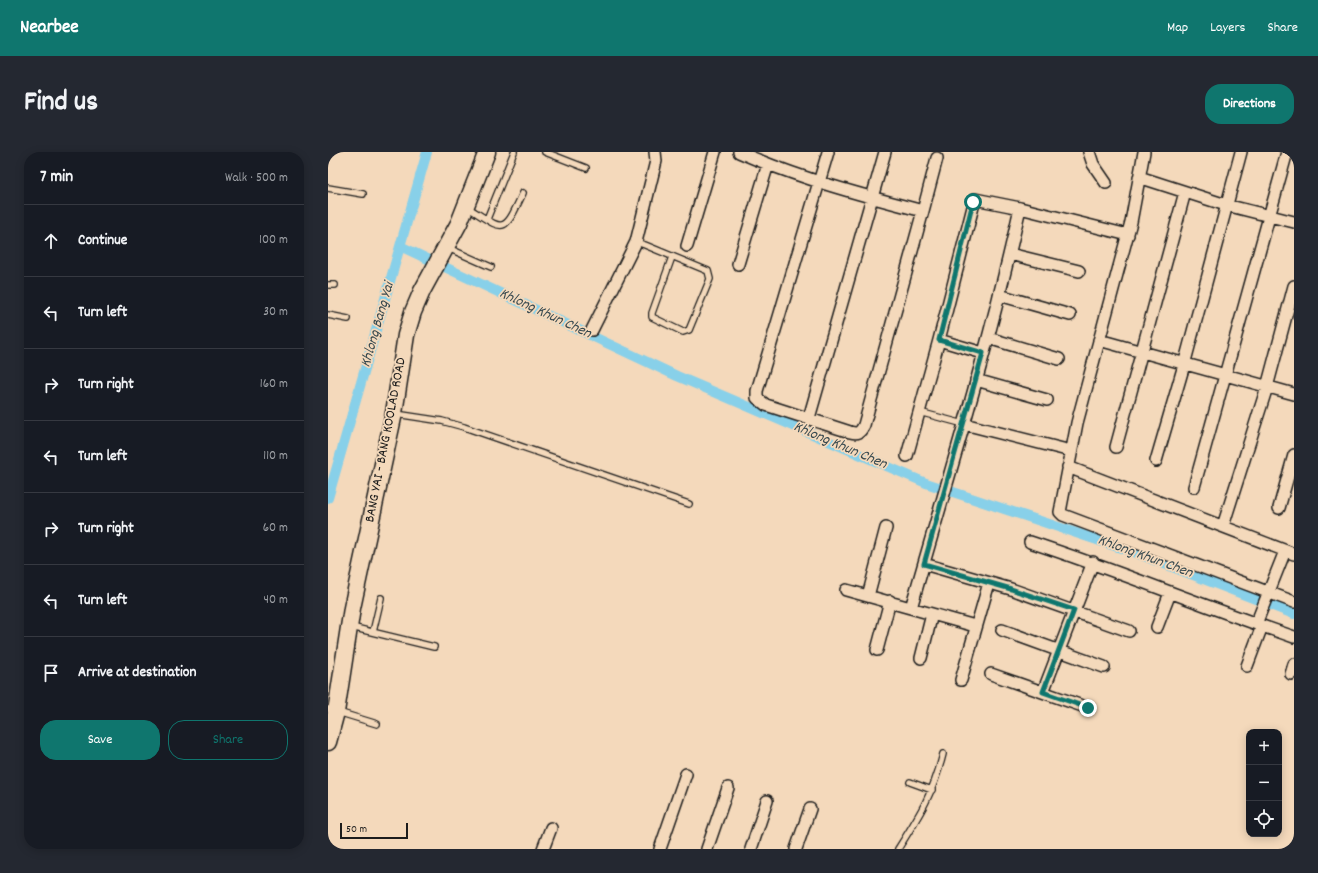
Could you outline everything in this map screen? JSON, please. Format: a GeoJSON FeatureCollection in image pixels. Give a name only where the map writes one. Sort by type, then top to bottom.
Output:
{"type":"FeatureCollection","features":[{"type":"Feature","properties":{"kind":"street","name":"BANG YAI - BANG KOOLAD ROAD"},"geometry":{"type":"LineString","coordinates":[[328,742],[332,711],[349,626],[394,413],[406,335],[413,312],[459,223],[487,152]]}},
{"type":"Feature","properties":{"kind":"street"},"geometry":{"type":"LineString","coordinates":[[592,330],[636,242],[656,160],[654,152]]}},
{"type":"Feature","properties":{"kind":"street"},"geometry":{"type":"LineString","coordinates":[[687,246],[715,152]]}},
{"type":"Feature","properties":{"kind":"street"},"geometry":{"type":"LineString","coordinates":[[738,152],[762,159],[819,181],[923,212]]}},
{"type":"Feature","properties":{"kind":"street"},"geometry":{"type":"LineString","coordinates":[[828,152],[757,391],[757,398],[766,405],[850,432],[860,432],[864,425],[937,158]]}},
{"type":"Feature","properties":{"kind":"street"},"geometry":{"type":"LineString","coordinates":[[810,418],[885,152]]}},
{"type":"Feature","properties":{"kind":"street"},"geometry":{"type":"LineString","coordinates":[[1089,152],[1093,164],[1106,183]]}},
{"type":"Feature","properties":{"kind":"street"},"geometry":{"type":"LineString","coordinates":[[1144,152],[1128,235],[1099,340],[1071,451],[1060,512],[1063,515],[1268,595],[1294,602]]}},
{"type":"Feature","properties":{"kind":"street"},"geometry":{"type":"LineString","coordinates":[[1156,460],[1184,365],[1240,152]]}},
{"type":"Feature","properties":{"kind":"street"},"geometry":{"type":"LineString","coordinates":[[1194,487],[1287,152]]}},
{"type":"Feature","properties":{"kind":"street"},"geometry":{"type":"LineString","coordinates":[[738,264],[762,159]]}},
{"type":"Feature","properties":{"kind":"street"},"geometry":{"type":"LineString","coordinates":[[1139,177],[1226,204],[1294,222]]}},
{"type":"Feature","properties":{"kind":"street"},"geometry":{"type":"LineString","coordinates":[[1116,447],[1185,192]]}},
{"type":"Feature","properties":{"kind":"street"},"geometry":{"type":"LineString","coordinates":[[907,456],[939,340],[974,199],[1020,208],[1128,235]]}},
{"type":"Feature","properties":{"kind":"street"},"geometry":{"type":"LineString","coordinates":[[912,608],[988,338],[1010,254],[1020,208]]}},
{"type":"Feature","properties":{"kind":"street"},"geometry":{"type":"LineString","coordinates":[[1010,254],[1079,271]]}},
{"type":"Feature","properties":{"kind":"street"},"geometry":{"type":"LineString","coordinates":[[1223,526],[1267,387],[1294,286]]}},
{"type":"Feature","properties":{"kind":"street"},"geometry":{"type":"LineString","coordinates":[[999,295],[1070,315]]}},
{"type":"Feature","properties":{"kind":"street"},"geometry":{"type":"LineString","coordinates":[[988,338],[1059,359]]}},
{"type":"Feature","properties":{"kind":"street"},"geometry":{"type":"LineString","coordinates":[[939,340],[983,353]]}},
{"type":"Feature","properties":{"kind":"street"},"geometry":{"type":"LineString","coordinates":[[1099,340],[1184,365],[1294,394]]}},
{"type":"Feature","properties":{"kind":"street"},"geometry":{"type":"LineString","coordinates":[[976,380],[1047,400]]}},
{"type":"Feature","properties":{"kind":"street"},"geometry":{"type":"LineString","coordinates":[[964,424],[1071,451]]}},
{"type":"Feature","properties":{"kind":"street"},"geometry":{"type":"LineString","coordinates":[[1279,508],[1294,455]]}},
{"type":"Feature","properties":{"kind":"street"},"geometry":{"type":"LineString","coordinates":[[1068,467],[1290,553],[1268,595],[1247,666]]}},
{"type":"Feature","properties":{"kind":"street"},"geometry":{"type":"LineString","coordinates":[[868,596],[886,528]]}},
{"type":"Feature","properties":{"kind":"street"},"geometry":{"type":"LineString","coordinates":[[1030,542],[1093,562],[1170,593],[1259,622],[1294,637]]}},
{"type":"Feature","properties":{"kind":"street"},"geometry":{"type":"LineString","coordinates":[[1043,692],[1093,562]]}},
{"type":"Feature","properties":{"kind":"street"},"geometry":{"type":"LineString","coordinates":[[924,564],[1074,610],[1129,631]]}},
{"type":"Feature","properties":{"kind":"street"},"geometry":{"type":"LineString","coordinates":[[960,680],[989,583]]}},
{"type":"Feature","properties":{"kind":"street"},"geometry":{"type":"LineString","coordinates":[[846,590],[976,626]]}},
{"type":"Feature","properties":{"kind":"street"},"geometry":{"type":"LineString","coordinates":[[1157,628],[1170,593]]}},
{"type":"Feature","properties":{"kind":"street"},"geometry":{"type":"LineString","coordinates":[[877,650],[890,602]]}},
{"type":"Feature","properties":{"kind":"street"},"geometry":{"type":"LineString","coordinates":[[921,658],[932,614]]}},
{"type":"Feature","properties":{"kind":"street"},"geometry":{"type":"LineString","coordinates":[[1002,630],[1104,667]]}},
{"type":"Feature","properties":{"kind":"street"},"geometry":{"type":"LineString","coordinates":[[991,674],[1088,708]]}},
{"type":"Feature","properties":{"kind":"street"},"geometry":{"type":"LineString","coordinates":[[660,849],[686,774]]}},
{"type":"Feature","properties":{"kind":"street"},"geometry":{"type":"LineString","coordinates":[[707,849],[728,788]]}},
{"type":"Feature","properties":{"kind":"street"},"geometry":{"type":"LineString","coordinates":[[751,849],[768,801]]}},
{"type":"Feature","properties":{"kind":"street"},"geometry":{"type":"LineString","coordinates":[[796,849],[810,809]]}},
{"type":"Feature","properties":{"kind":"street"},"geometry":{"type":"LineString","coordinates":[[544,849],[551,828]]}},
{"type":"Feature","properties":{"kind":"lane"},"geometry":{"type":"LineString","coordinates":[[487,219],[514,152]]}},
{"type":"Feature","properties":{"kind":"lane"},"geometry":{"type":"LineString","coordinates":[[545,152],[586,168]]}},
{"type":"Feature","properties":{"kind":"lane"},"geometry":{"type":"LineString","coordinates":[[328,188],[363,194]]}},
{"type":"Feature","properties":{"kind":"lane"},"geometry":{"type":"LineString","coordinates":[[465,205],[497,226],[505,225],[510,220],[523,194]]}},
{"type":"Feature","properties":{"kind":"lane"},"geometry":{"type":"LineString","coordinates":[[636,242],[672,257],[708,272],[710,280],[687,332],[683,332],[652,317],[652,313],[672,257]]}},
{"type":"Feature","properties":{"kind":"lane"},"geometry":{"type":"LineString","coordinates":[[444,250],[491,267]]}},
{"type":"Feature","properties":{"kind":"lane"},"geometry":{"type":"LineString","coordinates":[[328,285],[335,285]]}},
{"type":"Feature","properties":{"kind":"lane"},"geometry":{"type":"LineString","coordinates":[[328,315],[348,319]]}},
{"type":"Feature","properties":{"kind":"lane"},"geometry":{"type":"LineString","coordinates":[[919,412],[964,424]]}},
{"type":"Feature","properties":{"kind":"lane"},"geometry":{"type":"LineString","coordinates":[[394,413],[442,421],[464,427],[689,504]]}},
{"type":"Feature","properties":{"kind":"lane"},"geometry":{"type":"LineString","coordinates":[[373,632],[381,598]]}},
{"type":"Feature","properties":{"kind":"lane"},"geometry":{"type":"LineString","coordinates":[[349,626],[434,646]]}},
{"type":"Feature","properties":{"kind":"lane"},"geometry":{"type":"LineString","coordinates":[[332,711],[377,724]]}},
{"type":"Feature","properties":{"kind":"lane"},"geometry":{"type":"LineString","coordinates":[[898,849],[915,823],[932,790],[943,754]]}},
{"type":"Feature","properties":{"kind":"lane"},"geometry":{"type":"LineString","coordinates":[[910,782],[932,790]]}},
{"type":"Feature","properties":{"kind":"waterway","name":"Khlong Bang Yai"},"geometry":{"type":"LineString","coordinates":[[328,498],[427,152]]}},
{"type":"Feature","properties":{"kind":"waterway","name":"Khlong Khun Chen"},"geometry":{"type":"LineString","coordinates":[[400,246],[677,376],[926,483],[1139,554],[1294,614]]}},
{"type":"Feature","properties":{"kind":"route"},"geometry":{"type":"LineString","coordinates":[[973,202],[939,340],[983,353],[924,564],[1011,589],[1074,610],[1043,692],[1088,708]]}}]}
